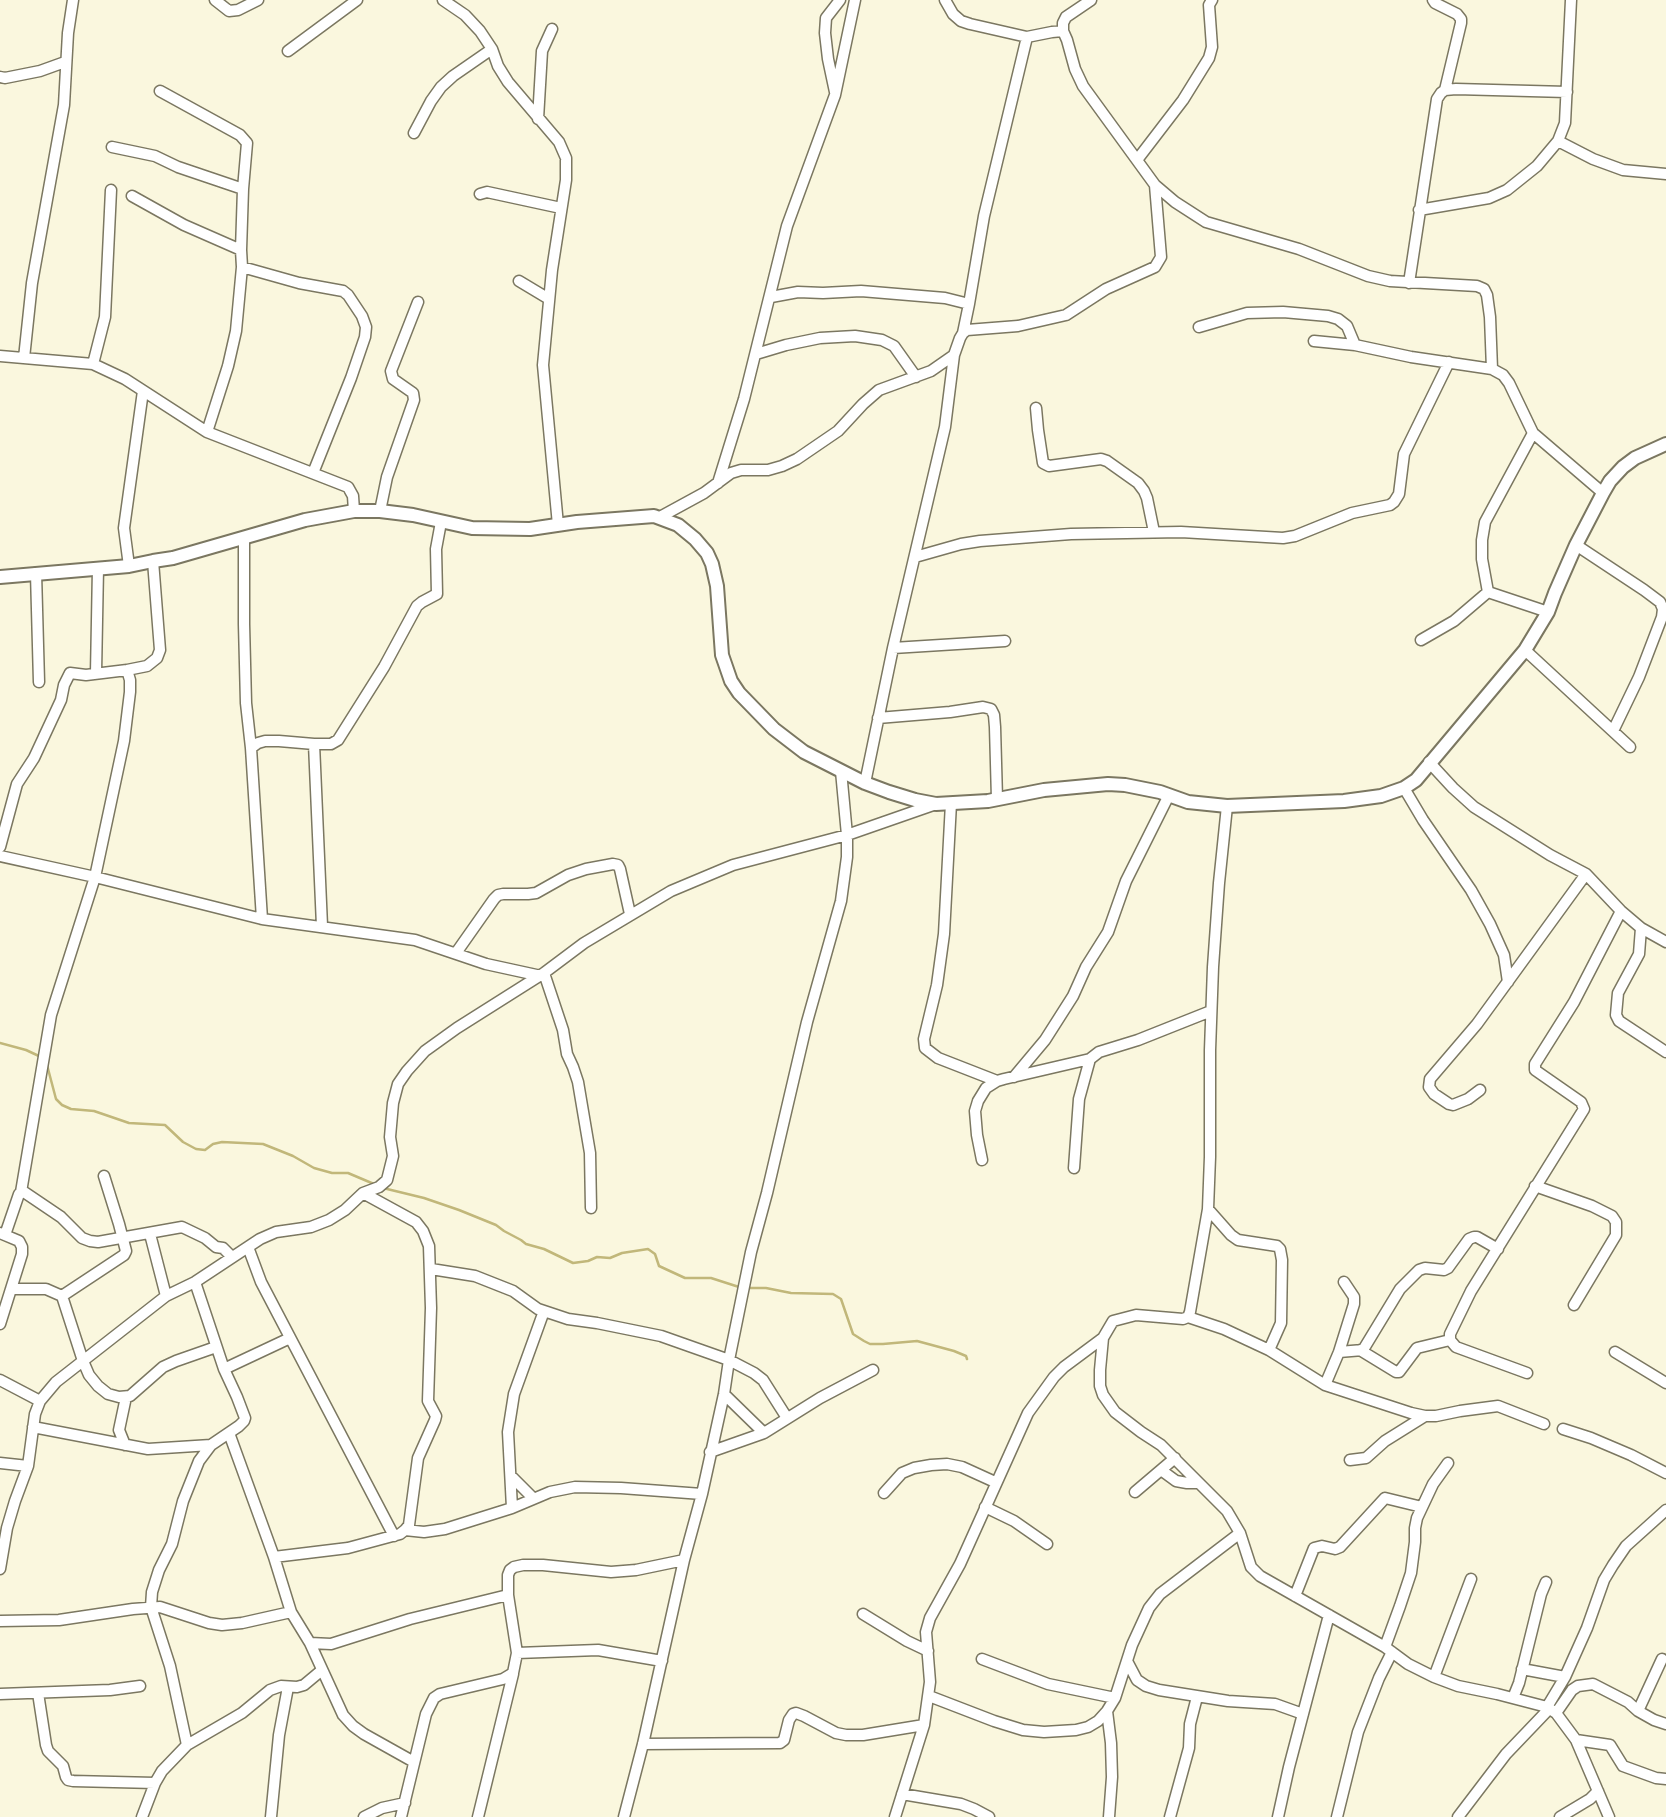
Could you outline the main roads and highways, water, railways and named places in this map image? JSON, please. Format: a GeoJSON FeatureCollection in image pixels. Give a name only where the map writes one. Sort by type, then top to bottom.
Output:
{"type":"FeatureCollection","features":[{"type":"Feature","properties":{"kind":"waterway"},"geometry":{"type":"LineString","coordinates":[[0,1043],[41,1057]]}},
{"type":"Feature","properties":{"kind":"waterway"},"geometry":{"type":"LineString","coordinates":[[47,1065],[56,1099],[71,1109],[94,1111],[129,1123],[165,1125],[183,1142],[196,1149],[205,1150],[222,1142],[263,1144],[314,1168],[332,1173],[348,1173],[374,1184]]}},
{"type":"Feature","properties":{"kind":"waterway"},"geometry":{"type":"LineString","coordinates":[[383,1188],[459,1210],[496,1225],[526,1244],[544,1249],[573,1263],[648,1249],[655,1254],[659,1266],[685,1278],[711,1278],[739,1287]]}},
{"type":"Feature","properties":{"kind":"waterway"},"geometry":{"type":"LineString","coordinates":[[746,1288],[833,1294],[841,1299],[853,1334],[870,1344],[917,1341],[954,1351],[967,1359]]}}]}
